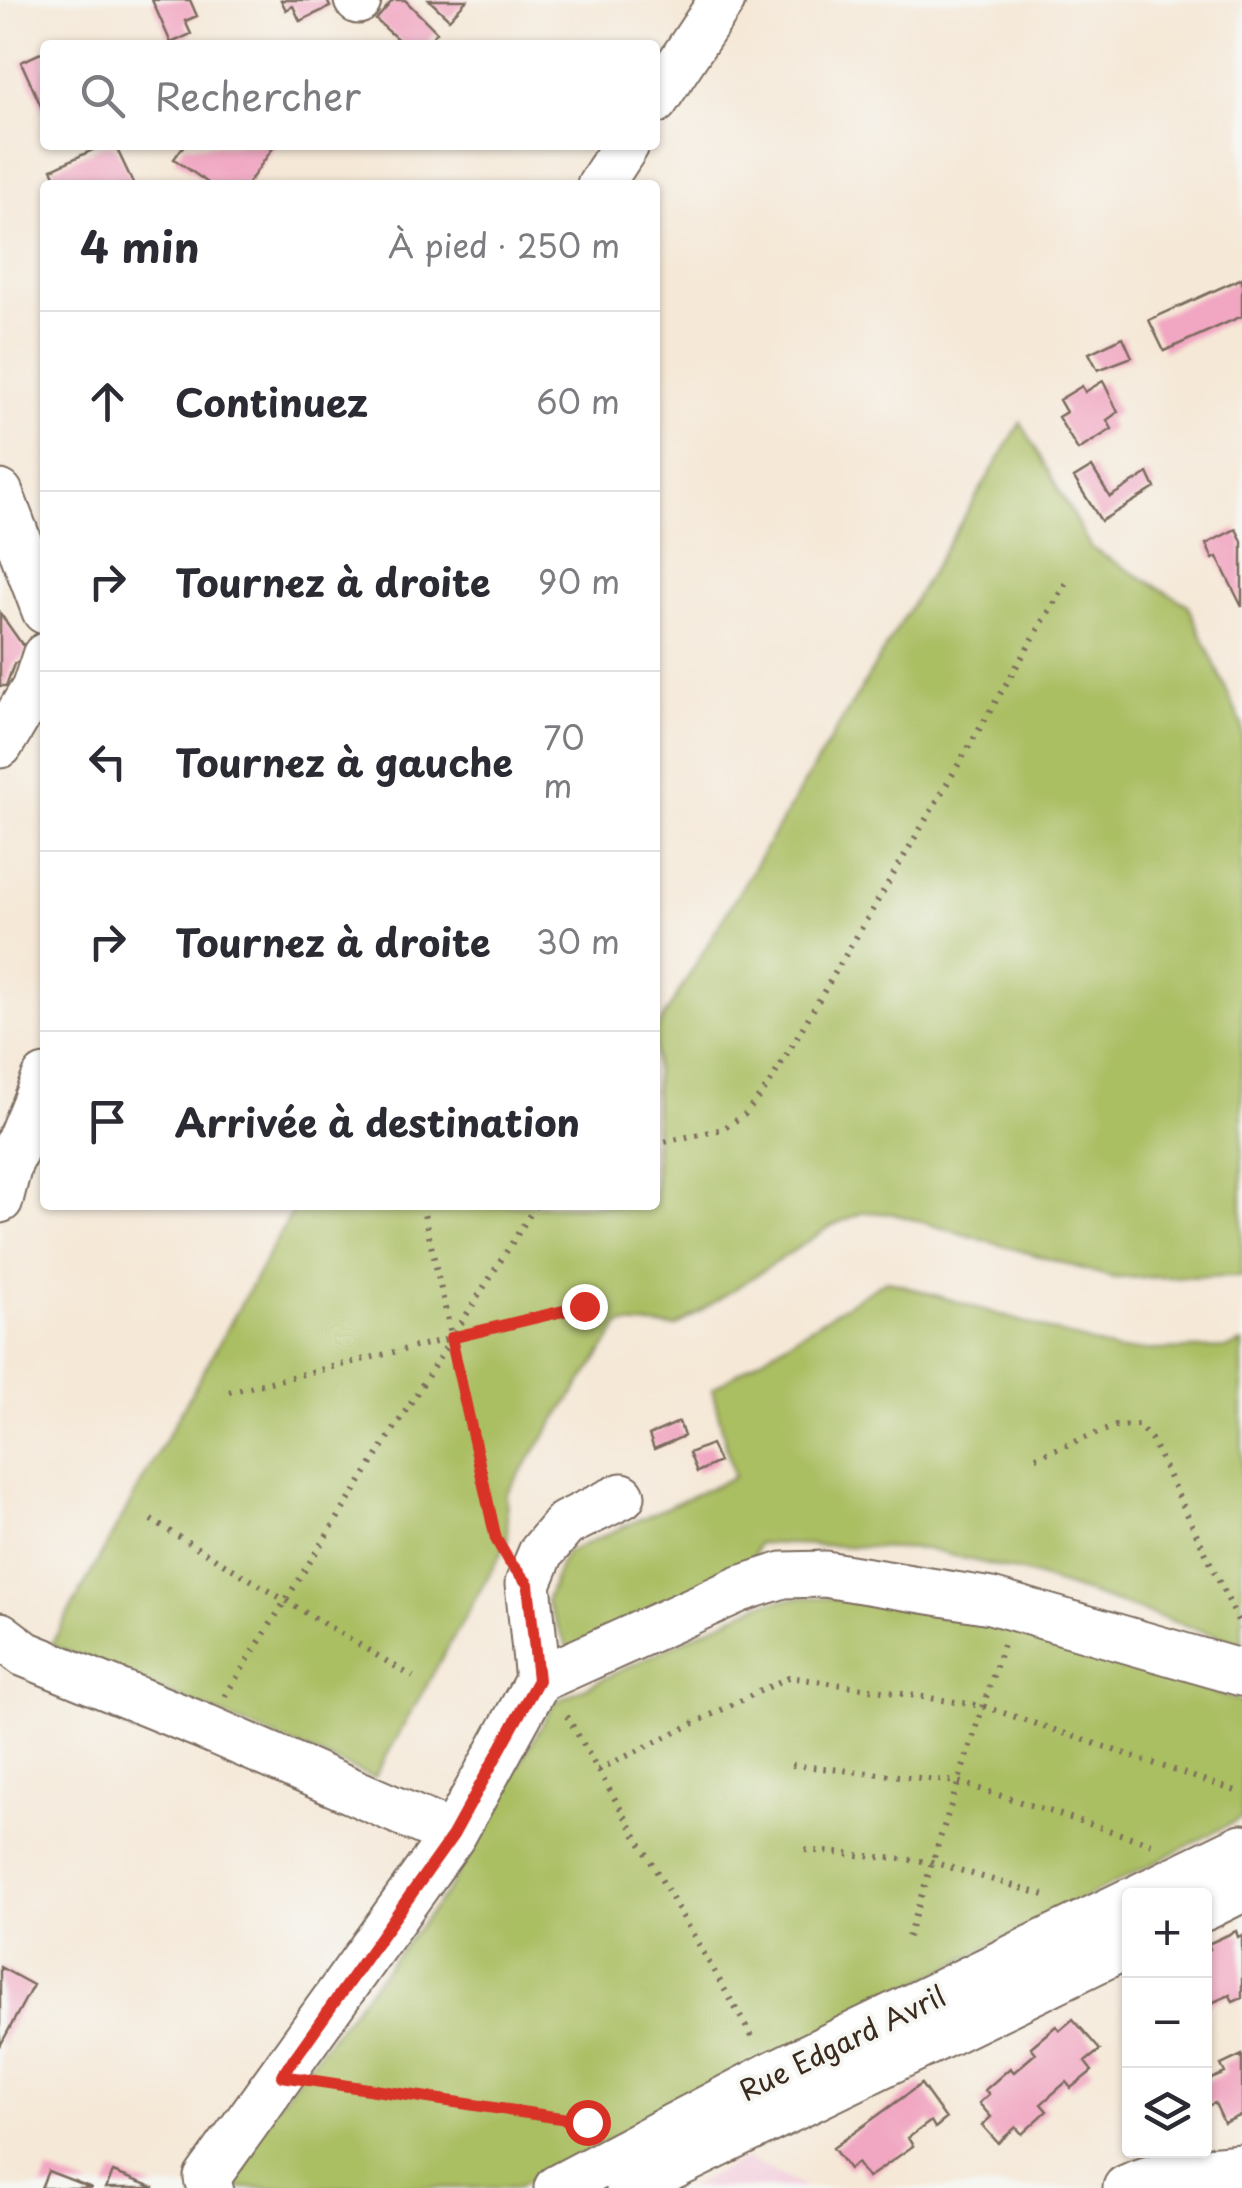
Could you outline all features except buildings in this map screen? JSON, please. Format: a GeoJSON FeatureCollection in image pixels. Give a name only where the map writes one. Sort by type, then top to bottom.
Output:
{"type":"FeatureCollection","features":[{"type":"Feature","properties":{"kind":"street"},"geometry":{"type":"LineString","coordinates":[[660,93],[722,0]]}},
{"type":"Feature","properties":{"kind":"street"},"geometry":{"type":"LineString","coordinates":[[603,180],[623,150]]}},
{"type":"Feature","properties":{"kind":"street"},"geometry":{"type":"LineString","coordinates":[[0,493],[40,598]]}},
{"type":"Feature","properties":{"kind":"street"},"geometry":{"type":"LineString","coordinates":[[0,745],[34,689],[40,671]]}},
{"type":"Feature","properties":{"kind":"street"},"geometry":{"type":"LineString","coordinates":[[0,1200],[9,1166],[40,1090]]}},
{"type":"Feature","properties":{"kind":"street"},"geometry":{"type":"LineString","coordinates":[[210,2188],[207,2178],[453,1835],[538,1680],[528,1584],[541,1553],[566,1524],[622,1496]]}},
{"type":"Feature","properties":{"kind":"street"},"geometry":{"type":"LineString","coordinates":[[538,1680],[740,1589],[783,1575],[825,1574],[991,1601],[1242,1673]]}},
{"type":"Feature","properties":{"kind":"street"},"geometry":{"type":"LineString","coordinates":[[0,1635],[25,1654],[453,1835]]}},
{"type":"Feature","properties":{"kind":"street"},"geometry":{"type":"LineString","coordinates":[[1157,1888],[1242,1846]]}},
{"type":"Feature","properties":{"kind":"street"},"geometry":{"type":"LineString","coordinates":[[1212,1904],[1242,1889]]}},
{"type":"Feature","properties":{"kind":"street","name":"Rue Edgard Avril"},"geometry":{"type":"LineString","coordinates":[[557,2188],[773,2074],[1122,1905]]}},
{"type":"Feature","properties":{"kind":"street","name":"Rue Edgard Avril"},"geometry":{"type":"LineString","coordinates":[[629,2188],[1122,1948]]}},
{"type":"Feature","properties":{"kind":"street"},"geometry":{"type":"LineString","coordinates":[[1126,2188],[1140,2181],[1242,2167]]}},
{"type":"Feature","properties":{"kind":"path"},"geometry":{"type":"LineString","coordinates":[[660,1143],[723,1129],[745,1114],[768,1086],[1067,582]]}},
{"type":"Feature","properties":{"kind":"path"},"geometry":{"type":"LineString","coordinates":[[423,1210],[496,1539],[528,1584]]}},
{"type":"Feature","properties":{"kind":"path"},"geometry":{"type":"LineString","coordinates":[[205,1727],[533,1210]]}},
{"type":"Feature","properties":{"kind":"path"},"geometry":{"type":"LineString","coordinates":[[228,1392],[584,1306]]}},
{"type":"Feature","properties":{"kind":"path"},"geometry":{"type":"LineString","coordinates":[[1036,1457],[1116,1426],[1138,1426],[1151,1438],[1242,1628]]}},
{"type":"Feature","properties":{"kind":"path"},"geometry":{"type":"LineString","coordinates":[[151,1520],[414,1676]]}},
{"type":"Feature","properties":{"kind":"path"},"geometry":{"type":"LineString","coordinates":[[908,1937],[1002,1645]]}},
{"type":"Feature","properties":{"kind":"path"},"geometry":{"type":"LineString","coordinates":[[598,1770],[789,1677],[983,1706],[1242,1793]]}},
{"type":"Feature","properties":{"kind":"path"},"geometry":{"type":"LineString","coordinates":[[567,1716],[773,2074]]}},
{"type":"Feature","properties":{"kind":"path"},"geometry":{"type":"LineString","coordinates":[[792,1765],[958,1782],[1156,1846]]}},
{"type":"Feature","properties":{"kind":"path"},"geometry":{"type":"LineString","coordinates":[[806,1850],[932,1862],[1054,1898]]}},
{"type":"Feature","properties":{"kind":"path"},"geometry":{"type":"LineString","coordinates":[[282,2076],[587,2122],[611,2122]]}},
{"type":"Feature","properties":{"kind":"shaded area"},"geometry":{"type":"Polygon","coordinates":[[[746,2158],[805,2188],[688,2188],[746,2158]]]}},
{"type":"Feature","properties":{"kind":"green space"},"geometry":{"type":"Polygon","coordinates":[[[1021,422],[1091,548],[1188,605],[1242,725],[1242,1276],[1114,1278],[894,1214],[864,1212],[833,1225],[676,1327],[621,1324],[506,1494],[508,1541],[374,1778],[51,1645],[293,1210],[660,1210],[660,1024],[1021,422]]]}},
{"type":"Feature","properties":{"kind":"green space"},"geometry":{"type":"Polygon","coordinates":[[[886,1280],[1118,1351],[1228,1348],[1242,1343],[1242,1644],[1029,1574],[925,1549],[758,1543],[750,1567],[569,1651],[546,1601],[565,1553],[734,1477],[712,1389],[886,1280]]]}},
{"type":"Feature","properties":{"kind":"green space"},"geometry":{"type":"Polygon","coordinates":[[[804,1597],[860,1600],[971,1619],[1081,1649],[1242,1702],[1242,1818],[516,2188],[229,2188],[244,2146],[448,1890],[555,1702],[761,1603],[804,1597]]]}},
{"type":"Feature","properties":{"kind":"route"},"geometry":{"type":"LineString","coordinates":[[584,1306],[451,1338],[496,1539],[528,1584],[538,1680],[453,1835],[282,2076],[587,2122]]}}]}
